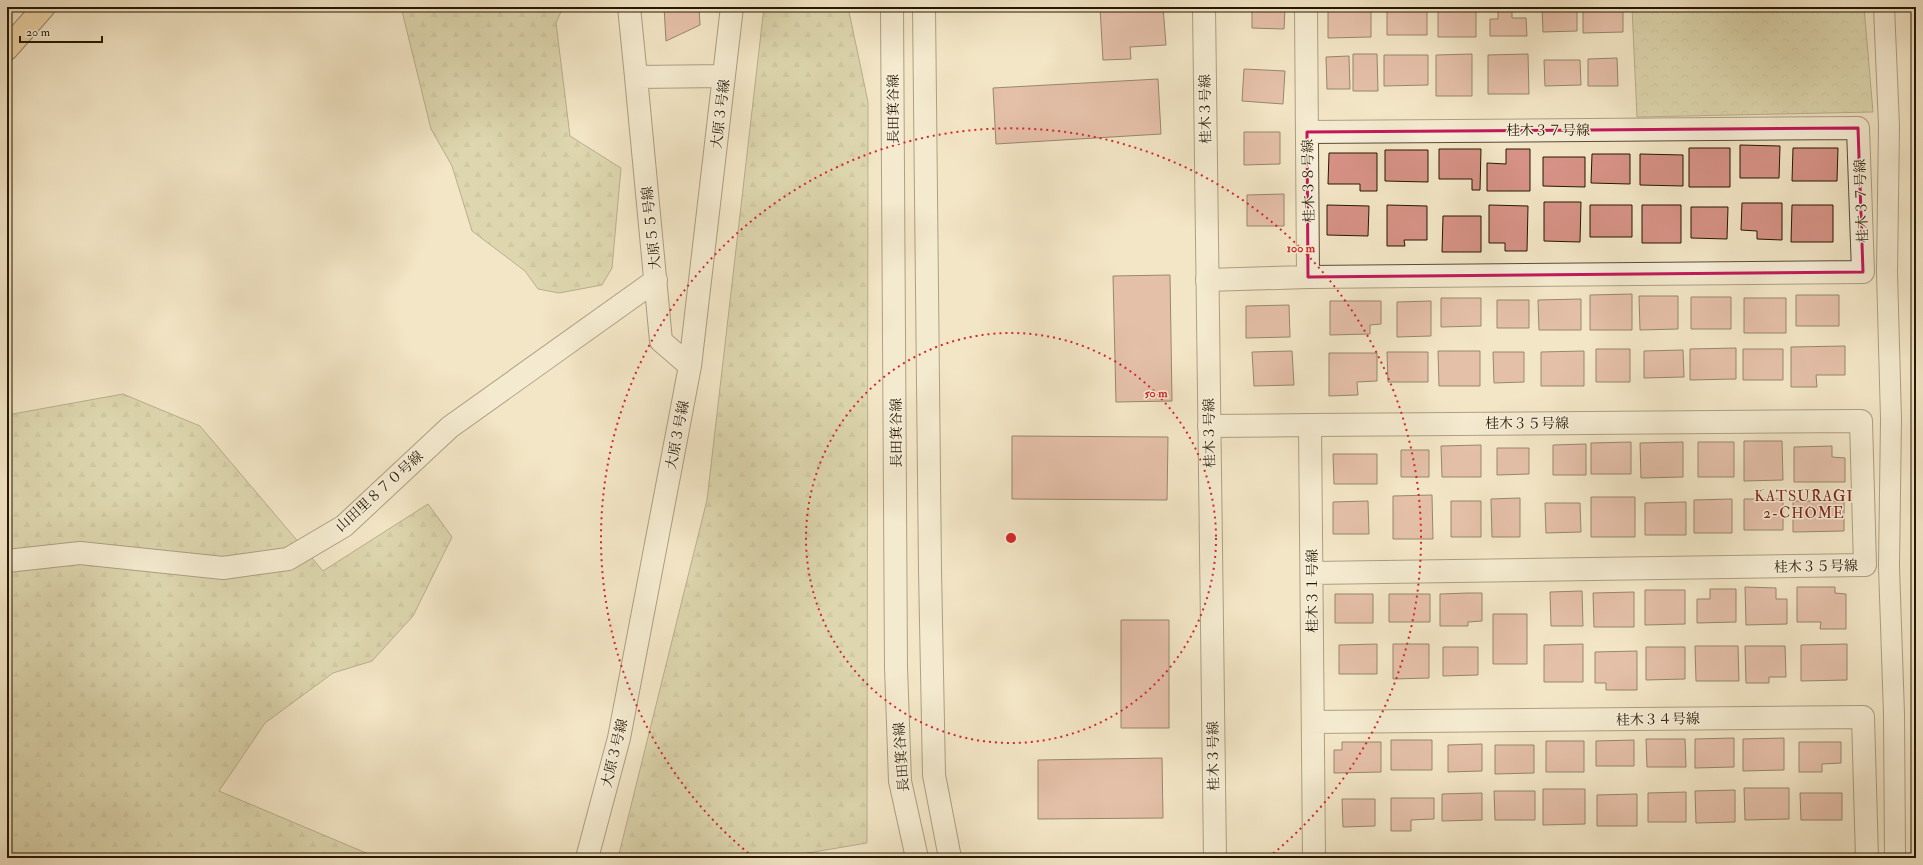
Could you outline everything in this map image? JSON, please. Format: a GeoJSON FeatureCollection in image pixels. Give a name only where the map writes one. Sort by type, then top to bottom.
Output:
{"type":"FeatureCollection","features":[{"type":"Feature","properties":{"kind":"highway"},"geometry":{"type":"LineString","coordinates":[[7,49],[44,7]]}},
{"type":"Feature","properties":{"kind":"street","name":"大原５５号線"},"geometry":{"type":"LineString","coordinates":[[629,7],[661,341],[690,366]]}},
{"type":"Feature","properties":{"kind":"street","name":"大原３号線"},"geometry":{"type":"LineString","coordinates":[[587,858],[619,738],[690,366],[732,7]]}},
{"type":"Feature","properties":{"kind":"street","name":"長田箕谷線"},"geometry":{"type":"LineString","coordinates":[[892,7],[896,667],[900,782],[917,858]]}},
{"type":"Feature","properties":{"kind":"street"},"geometry":{"type":"LineString","coordinates":[[924,7],[930,570],[934,775],[950,858]]}},
{"type":"Feature","properties":{"kind":"street","name":"桂木３号線"},"geometry":{"type":"LineString","coordinates":[[1204,7],[1215,858]]}},
{"type":"Feature","properties":{"kind":"street","name":"桂木３８号線"},"geometry":{"type":"LineString","coordinates":[[1306,7],[1308,277]]}},
{"type":"Feature","properties":{"kind":"street"},"geometry":{"type":"LineString","coordinates":[[1884,7],[1889,126],[1887,272],[1891,419],[1889,567],[1894,714],[1895,858]]}},
{"type":"Feature","properties":{"kind":"street"},"geometry":{"type":"LineString","coordinates":[[636,77],[724,76]]}},
{"type":"Feature","properties":{"kind":"street","name":"桂木３７号線"},"geometry":{"type":"LineString","coordinates":[[1307,132],[1858,128],[1863,272],[1308,277]]}},
{"type":"Feature","properties":{"kind":"street"},"geometry":{"type":"LineString","coordinates":[[1207,280],[1308,277]]}},
{"type":"Feature","properties":{"kind":"street","name":"山田里８７０号線"},"geometry":{"type":"LineString","coordinates":[[7,561],[80,552],[223,568],[288,559],[344,526],[450,427],[656,280]]}},
{"type":"Feature","properties":{"kind":"street","name":"桂木３５号線"},"geometry":{"type":"LineString","coordinates":[[1310,424],[1861,421],[1866,565],[1312,573]]}},
{"type":"Feature","properties":{"kind":"street"},"geometry":{"type":"LineString","coordinates":[[1209,426],[1310,424]]}},
{"type":"Feature","properties":{"kind":"street","name":"桂木３１号線"},"geometry":{"type":"LineString","coordinates":[[1310,424],[1314,858]]}},
{"type":"Feature","properties":{"kind":"street","name":"桂木３４号線"},"geometry":{"type":"LineString","coordinates":[[1313,722],[1862,717],[1867,858]]}},
{"type":"Feature","properties":{"kind":"highlighted area"},"geometry":{"type":"Polygon","coordinates":[[[1858,128],[1863,272],[1308,277],[1307,132],[1858,128]]]}},
{"type":"Feature","properties":{"kind":"green space"},"geometry":{"type":"Polygon","coordinates":[[[401,7],[563,7],[556,23],[570,136],[621,168],[612,268],[602,285],[559,293],[538,289],[525,271],[472,231],[452,166],[431,129],[401,7]]]}},
{"type":"Feature","properties":{"kind":"green space"},"geometry":{"type":"Polygon","coordinates":[[[764,7],[848,7],[868,102],[867,843],[790,856],[789,858],[618,858],[707,500],[764,7]]]}},
{"type":"Feature","properties":{"kind":"green space"},"geometry":{"type":"Polygon","coordinates":[[[1632,7],[1864,7],[1873,112],[1637,117],[1632,7]]]}},
{"type":"Feature","properties":{"kind":"green space"},"geometry":{"type":"Polygon","coordinates":[[[123,394],[200,426],[323,571],[428,504],[452,537],[413,616],[372,661],[333,673],[265,723],[219,791],[378,858],[7,858],[7,415],[123,394]]]}},
{"type":"Feature","properties":{"kind":"building"},"geometry":{"type":"Polygon","coordinates":[[[664,7],[699,7],[700,25],[666,41],[664,7]]]}},
{"type":"Feature","properties":{"kind":"building"},"geometry":{"type":"Polygon","coordinates":[[[1100,7],[1163,7],[1166,45],[1130,47],[1131,59],[1103,60],[1100,7]]]}},
{"type":"Feature","properties":{"kind":"building"},"geometry":{"type":"Polygon","coordinates":[[[1252,7],[1285,7],[1284,29],[1252,28],[1252,7]]]}},
{"type":"Feature","properties":{"kind":"building"},"geometry":{"type":"Polygon","coordinates":[[[1328,7],[1371,7],[1371,37],[1328,38],[1328,7]]]}},
{"type":"Feature","properties":{"kind":"building"},"geometry":{"type":"Polygon","coordinates":[[[1387,7],[1427,7],[1427,35],[1387,35],[1387,7]]]}},
{"type":"Feature","properties":{"kind":"building"},"geometry":{"type":"Polygon","coordinates":[[[1438,7],[1476,7],[1476,37],[1438,37],[1438,7]]]}},
{"type":"Feature","properties":{"kind":"building"},"geometry":{"type":"Polygon","coordinates":[[[1498,7],[1512,7],[1512,18],[1526,18],[1527,36],[1490,36],[1490,19],[1498,19],[1498,7]]]}},
{"type":"Feature","properties":{"kind":"building"},"geometry":{"type":"Polygon","coordinates":[[[1542,7],[1577,7],[1577,31],[1543,32],[1542,7]]]}},
{"type":"Feature","properties":{"kind":"building"},"geometry":{"type":"Polygon","coordinates":[[[1583,7],[1623,7],[1623,32],[1583,33],[1583,7]]]}},
{"type":"Feature","properties":{"kind":"building"},"geometry":{"type":"Polygon","coordinates":[[[1353,54],[1377,54],[1378,91],[1353,91],[1353,54]]]}},
{"type":"Feature","properties":{"kind":"building"},"geometry":{"type":"Polygon","coordinates":[[[1472,54],[1472,96],[1436,96],[1436,55],[1472,54]]]}},
{"type":"Feature","properties":{"kind":"building"},"geometry":{"type":"Polygon","coordinates":[[[1528,54],[1529,94],[1488,94],[1488,55],[1528,54]]]}},
{"type":"Feature","properties":{"kind":"building"},"geometry":{"type":"Polygon","coordinates":[[[1384,55],[1428,55],[1428,85],[1384,86],[1384,55]]]}},
{"type":"Feature","properties":{"kind":"building"},"geometry":{"type":"Polygon","coordinates":[[[1349,56],[1350,89],[1327,89],[1326,57],[1349,56]]]}},
{"type":"Feature","properties":{"kind":"building"},"geometry":{"type":"Polygon","coordinates":[[[1617,58],[1618,86],[1588,86],[1588,59],[1617,58]]]}},
{"type":"Feature","properties":{"kind":"building"},"geometry":{"type":"Polygon","coordinates":[[[1544,60],[1580,60],[1581,85],[1545,86],[1544,60]]]}},
{"type":"Feature","properties":{"kind":"building"},"geometry":{"type":"Polygon","coordinates":[[[1244,69],[1285,71],[1283,104],[1242,101],[1244,69]]]}},
{"type":"Feature","properties":{"kind":"building"},"geometry":{"type":"Polygon","coordinates":[[[1158,79],[1161,134],[996,144],[993,88],[1158,79]]]}},
{"type":"Feature","properties":{"kind":"building"},"geometry":{"type":"Polygon","coordinates":[[[1244,132],[1280,132],[1280,164],[1244,165],[1244,132]]]}},
{"type":"Feature","properties":{"kind":"building"},"geometry":{"type":"Polygon","coordinates":[[[1740,145],[1780,146],[1779,178],[1740,178],[1740,145]]]}},
{"type":"Feature","properties":{"kind":"building"},"geometry":{"type":"Polygon","coordinates":[[[1689,148],[1730,148],[1730,187],[1689,187],[1689,148]]]}},
{"type":"Feature","properties":{"kind":"building"},"geometry":{"type":"Polygon","coordinates":[[[1793,148],[1838,148],[1837,181],[1792,181],[1793,148]]]}},
{"type":"Feature","properties":{"kind":"building"},"geometry":{"type":"Polygon","coordinates":[[[1439,149],[1481,149],[1480,190],[1472,190],[1472,179],[1439,179],[1439,149]]]}},
{"type":"Feature","properties":{"kind":"building"},"geometry":{"type":"Polygon","coordinates":[[[1506,149],[1530,149],[1530,191],[1487,191],[1487,163],[1506,164],[1506,149]]]}},
{"type":"Feature","properties":{"kind":"building"},"geometry":{"type":"Polygon","coordinates":[[[1385,150],[1428,150],[1428,182],[1385,181],[1385,150]]]}},
{"type":"Feature","properties":{"kind":"building"},"geometry":{"type":"Polygon","coordinates":[[[1329,153],[1377,153],[1377,191],[1360,191],[1360,184],[1328,184],[1329,153]]]}},
{"type":"Feature","properties":{"kind":"building"},"geometry":{"type":"Polygon","coordinates":[[[1592,154],[1630,154],[1630,184],[1591,183],[1592,154]]]}},
{"type":"Feature","properties":{"kind":"building"},"geometry":{"type":"Polygon","coordinates":[[[1640,154],[1683,155],[1683,186],[1640,185],[1640,154]]]}},
{"type":"Feature","properties":{"kind":"building"},"geometry":{"type":"Polygon","coordinates":[[[1543,157],[1585,157],[1585,187],[1543,186],[1543,157]]]}},
{"type":"Feature","properties":{"kind":"building"},"geometry":{"type":"Polygon","coordinates":[[[1284,194],[1284,226],[1247,226],[1247,195],[1284,194]]]}},
{"type":"Feature","properties":{"kind":"building"},"geometry":{"type":"Polygon","coordinates":[[[1544,202],[1581,202],[1580,242],[1544,241],[1544,202]]]}},
{"type":"Feature","properties":{"kind":"building"},"geometry":{"type":"Polygon","coordinates":[[[1742,203],[1782,203],[1782,240],[1757,239],[1757,231],[1741,230],[1742,203]]]}},
{"type":"Feature","properties":{"kind":"building"},"geometry":{"type":"Polygon","coordinates":[[[1327,205],[1369,206],[1368,236],[1327,235],[1327,205]]]}},
{"type":"Feature","properties":{"kind":"building"},"geometry":{"type":"Polygon","coordinates":[[[1387,205],[1427,206],[1427,240],[1404,240],[1405,246],[1387,246],[1387,205]]]}},
{"type":"Feature","properties":{"kind":"building"},"geometry":{"type":"Polygon","coordinates":[[[1489,205],[1528,206],[1527,251],[1505,251],[1505,243],[1489,243],[1489,205]]]}},
{"type":"Feature","properties":{"kind":"building"},"geometry":{"type":"Polygon","coordinates":[[[1590,205],[1632,205],[1632,237],[1590,237],[1590,205]]]}},
{"type":"Feature","properties":{"kind":"building"},"geometry":{"type":"Polygon","coordinates":[[[1642,205],[1681,205],[1681,243],[1642,243],[1642,205]]]}},
{"type":"Feature","properties":{"kind":"building"},"geometry":{"type":"Polygon","coordinates":[[[1792,205],[1833,205],[1833,242],[1791,242],[1792,205]]]}},
{"type":"Feature","properties":{"kind":"building"},"geometry":{"type":"Polygon","coordinates":[[[1691,207],[1728,207],[1727,239],[1691,238],[1691,207]]]}},
{"type":"Feature","properties":{"kind":"building"},"geometry":{"type":"Polygon","coordinates":[[[1443,216],[1481,216],[1481,252],[1442,252],[1443,216]]]}},
{"type":"Feature","properties":{"kind":"building"},"geometry":{"type":"Polygon","coordinates":[[[1170,275],[1172,401],[1116,402],[1113,276],[1170,275]]]}},
{"type":"Feature","properties":{"kind":"building"},"geometry":{"type":"Polygon","coordinates":[[[1632,294],[1632,330],[1590,330],[1590,295],[1632,294]]]}},
{"type":"Feature","properties":{"kind":"building"},"geometry":{"type":"Polygon","coordinates":[[[1796,295],[1839,295],[1839,326],[1796,326],[1796,295]]]}},
{"type":"Feature","properties":{"kind":"building"},"geometry":{"type":"Polygon","coordinates":[[[1639,296],[1678,296],[1678,329],[1640,330],[1639,296]]]}},
{"type":"Feature","properties":{"kind":"building"},"geometry":{"type":"Polygon","coordinates":[[[1691,297],[1731,297],[1731,329],[1691,329],[1691,297]]]}},
{"type":"Feature","properties":{"kind":"building"},"geometry":{"type":"Polygon","coordinates":[[[1441,298],[1481,298],[1481,326],[1441,327],[1441,298]]]}},
{"type":"Feature","properties":{"kind":"building"},"geometry":{"type":"Polygon","coordinates":[[[1744,298],[1786,298],[1786,333],[1744,333],[1744,298]]]}},
{"type":"Feature","properties":{"kind":"building"},"geometry":{"type":"Polygon","coordinates":[[[1581,299],[1581,330],[1539,330],[1538,300],[1581,299]]]}},
{"type":"Feature","properties":{"kind":"building"},"geometry":{"type":"Polygon","coordinates":[[[1497,300],[1529,300],[1529,328],[1497,328],[1497,300]]]}},
{"type":"Feature","properties":{"kind":"building"},"geometry":{"type":"Polygon","coordinates":[[[1330,301],[1381,301],[1381,324],[1370,325],[1370,334],[1330,335],[1330,301]]]}},
{"type":"Feature","properties":{"kind":"building"},"geometry":{"type":"Polygon","coordinates":[[[1431,301],[1431,336],[1397,337],[1397,302],[1431,301]]]}},
{"type":"Feature","properties":{"kind":"building"},"geometry":{"type":"Polygon","coordinates":[[[1289,305],[1290,337],[1246,338],[1246,306],[1289,305]]]}},
{"type":"Feature","properties":{"kind":"building"},"geometry":{"type":"Polygon","coordinates":[[[1845,346],[1845,375],[1816,375],[1817,387],[1791,387],[1791,347],[1845,346]]]}},
{"type":"Feature","properties":{"kind":"building"},"geometry":{"type":"Polygon","coordinates":[[[1736,348],[1736,379],[1690,380],[1690,349],[1736,348]]]}},
{"type":"Feature","properties":{"kind":"building"},"geometry":{"type":"Polygon","coordinates":[[[1596,349],[1630,349],[1630,382],[1596,382],[1596,349]]]}},
{"type":"Feature","properties":{"kind":"building"},"geometry":{"type":"Polygon","coordinates":[[[1743,349],[1783,349],[1783,380],[1743,380],[1743,349]]]}},
{"type":"Feature","properties":{"kind":"building"},"geometry":{"type":"Polygon","coordinates":[[[1683,350],[1684,377],[1644,378],[1644,351],[1683,350]]]}},
{"type":"Feature","properties":{"kind":"building"},"geometry":{"type":"Polygon","coordinates":[[[1292,351],[1294,385],[1254,386],[1252,352],[1292,351]]]}},
{"type":"Feature","properties":{"kind":"building"},"geometry":{"type":"Polygon","coordinates":[[[1438,351],[1480,351],[1480,386],[1439,386],[1438,351]]]}},
{"type":"Feature","properties":{"kind":"building"},"geometry":{"type":"Polygon","coordinates":[[[1584,351],[1584,386],[1541,386],[1541,352],[1584,351]]]}},
{"type":"Feature","properties":{"kind":"building"},"geometry":{"type":"Polygon","coordinates":[[[1387,352],[1428,352],[1428,382],[1388,382],[1387,352]]]}},
{"type":"Feature","properties":{"kind":"building"},"geometry":{"type":"Polygon","coordinates":[[[1493,352],[1524,352],[1524,382],[1494,383],[1493,352]]]}},
{"type":"Feature","properties":{"kind":"building"},"geometry":{"type":"Polygon","coordinates":[[[1329,353],[1377,353],[1377,381],[1357,382],[1358,395],[1329,396],[1329,353]]]}},
{"type":"Feature","properties":{"kind":"building"},"geometry":{"type":"Polygon","coordinates":[[[1012,436],[1168,437],[1167,500],[1012,499],[1012,436]]]}},
{"type":"Feature","properties":{"kind":"building"},"geometry":{"type":"Polygon","coordinates":[[[1744,441],[1782,441],[1783,480],[1744,481],[1744,441]]]}},
{"type":"Feature","properties":{"kind":"building"},"geometry":{"type":"Polygon","coordinates":[[[1631,442],[1631,474],[1591,474],[1591,443],[1631,442]]]}},
{"type":"Feature","properties":{"kind":"building"},"geometry":{"type":"Polygon","coordinates":[[[1683,442],[1683,477],[1641,478],[1640,443],[1683,442]]]}},
{"type":"Feature","properties":{"kind":"building"},"geometry":{"type":"Polygon","coordinates":[[[1698,442],[1734,442],[1734,477],[1698,477],[1698,442]]]}},
{"type":"Feature","properties":{"kind":"building"},"geometry":{"type":"Polygon","coordinates":[[[1586,444],[1586,475],[1553,475],[1553,445],[1586,444]]]}},
{"type":"Feature","properties":{"kind":"building"},"geometry":{"type":"Polygon","coordinates":[[[1481,445],[1481,477],[1442,477],[1441,446],[1481,445]]]}},
{"type":"Feature","properties":{"kind":"building"},"geometry":{"type":"Polygon","coordinates":[[[1832,446],[1832,457],[1845,458],[1845,482],[1794,482],[1794,447],[1832,446]]]}},
{"type":"Feature","properties":{"kind":"building"},"geometry":{"type":"Polygon","coordinates":[[[1497,448],[1529,448],[1529,474],[1497,475],[1497,448]]]}},
{"type":"Feature","properties":{"kind":"building"},"geometry":{"type":"Polygon","coordinates":[[[1401,450],[1429,450],[1429,477],[1401,477],[1401,450]]]}},
{"type":"Feature","properties":{"kind":"building"},"geometry":{"type":"Polygon","coordinates":[[[1333,454],[1377,454],[1377,484],[1334,484],[1333,454]]]}},
{"type":"Feature","properties":{"kind":"building"},"geometry":{"type":"Polygon","coordinates":[[[1432,495],[1433,539],[1393,539],[1393,496],[1432,495]]]}},
{"type":"Feature","properties":{"kind":"building"},"geometry":{"type":"Polygon","coordinates":[[[1591,497],[1635,497],[1635,537],[1591,537],[1591,497]]]}},
{"type":"Feature","properties":{"kind":"building"},"geometry":{"type":"Polygon","coordinates":[[[1520,498],[1520,537],[1492,537],[1491,499],[1520,498]]]}},
{"type":"Feature","properties":{"kind":"building"},"geometry":{"type":"Polygon","coordinates":[[[1732,499],[1732,533],[1694,533],[1694,500],[1732,499]]]}},
{"type":"Feature","properties":{"kind":"building"},"geometry":{"type":"Polygon","coordinates":[[[1744,499],[1783,499],[1783,530],[1744,530],[1744,499]]]}},
{"type":"Feature","properties":{"kind":"building"},"geometry":{"type":"Polygon","coordinates":[[[1368,501],[1369,534],[1333,534],[1333,502],[1368,501]]]}},
{"type":"Feature","properties":{"kind":"building"},"geometry":{"type":"Polygon","coordinates":[[[1451,501],[1481,501],[1481,537],[1451,537],[1451,501]]]}},
{"type":"Feature","properties":{"kind":"building"},"geometry":{"type":"Polygon","coordinates":[[[1793,501],[1844,501],[1844,531],[1793,532],[1793,501]]]}},
{"type":"Feature","properties":{"kind":"building"},"geometry":{"type":"Polygon","coordinates":[[[1686,502],[1686,535],[1645,535],[1645,503],[1686,502]]]}},
{"type":"Feature","properties":{"kind":"building"},"geometry":{"type":"Polygon","coordinates":[[[1545,503],[1580,503],[1581,532],[1546,533],[1545,503]]]}},
{"type":"Feature","properties":{"kind":"building"},"geometry":{"type":"Polygon","coordinates":[[[1745,587],[1776,588],[1776,599],[1787,599],[1787,624],[1746,625],[1745,587]]]}},
{"type":"Feature","properties":{"kind":"building"},"geometry":{"type":"Polygon","coordinates":[[[1797,587],[1835,587],[1835,593],[1846,594],[1846,629],[1820,629],[1821,622],[1797,622],[1797,587]]]}},
{"type":"Feature","properties":{"kind":"building"},"geometry":{"type":"Polygon","coordinates":[[[1710,589],[1736,589],[1736,622],[1697,623],[1697,599],[1710,599],[1710,589]]]}},
{"type":"Feature","properties":{"kind":"building"},"geometry":{"type":"Polygon","coordinates":[[[1645,590],[1685,590],[1685,624],[1645,625],[1645,590]]]}},
{"type":"Feature","properties":{"kind":"building"},"geometry":{"type":"Polygon","coordinates":[[[1582,591],[1583,626],[1551,626],[1550,592],[1582,591]]]}},
{"type":"Feature","properties":{"kind":"building"},"geometry":{"type":"Polygon","coordinates":[[[1634,592],[1634,627],[1594,627],[1593,593],[1634,592]]]}},
{"type":"Feature","properties":{"kind":"building"},"geometry":{"type":"Polygon","coordinates":[[[1482,593],[1482,621],[1468,622],[1468,626],[1440,626],[1440,594],[1482,593]]]}},
{"type":"Feature","properties":{"kind":"building"},"geometry":{"type":"Polygon","coordinates":[[[1335,594],[1373,594],[1373,623],[1335,623],[1335,594]]]}},
{"type":"Feature","properties":{"kind":"building"},"geometry":{"type":"Polygon","coordinates":[[[1389,594],[1430,594],[1430,622],[1389,622],[1389,594]]]}},
{"type":"Feature","properties":{"kind":"building"},"geometry":{"type":"Polygon","coordinates":[[[1493,614],[1527,614],[1527,664],[1493,664],[1493,614]]]}},
{"type":"Feature","properties":{"kind":"building"},"geometry":{"type":"Polygon","coordinates":[[[1121,620],[1169,620],[1169,728],[1121,728],[1121,620]]]}},
{"type":"Feature","properties":{"kind":"building"},"geometry":{"type":"Polygon","coordinates":[[[1377,644],[1377,674],[1339,674],[1339,645],[1377,644]]]}},
{"type":"Feature","properties":{"kind":"building"},"geometry":{"type":"Polygon","coordinates":[[[1393,644],[1429,644],[1429,678],[1393,679],[1393,644]]]}},
{"type":"Feature","properties":{"kind":"building"},"geometry":{"type":"Polygon","coordinates":[[[1583,644],[1583,682],[1544,682],[1544,645],[1583,644]]]}},
{"type":"Feature","properties":{"kind":"building"},"geometry":{"type":"Polygon","coordinates":[[[1847,644],[1847,680],[1801,681],[1801,645],[1847,644]]]}},
{"type":"Feature","properties":{"kind":"building"},"geometry":{"type":"Polygon","coordinates":[[[1695,646],[1738,646],[1739,681],[1696,681],[1695,646]]]}},
{"type":"Feature","properties":{"kind":"building"},"geometry":{"type":"Polygon","coordinates":[[[1745,646],[1785,646],[1786,677],[1769,677],[1769,683],[1746,683],[1745,646]]]}},
{"type":"Feature","properties":{"kind":"building"},"geometry":{"type":"Polygon","coordinates":[[[1443,647],[1478,647],[1478,675],[1443,676],[1443,647]]]}},
{"type":"Feature","properties":{"kind":"building"},"geometry":{"type":"Polygon","coordinates":[[[1646,647],[1685,647],[1685,679],[1646,680],[1646,647]]]}},
{"type":"Feature","properties":{"kind":"building"},"geometry":{"type":"Polygon","coordinates":[[[1637,651],[1637,690],[1606,690],[1606,683],[1595,683],[1595,652],[1637,651]]]}},
{"type":"Feature","properties":{"kind":"building"},"geometry":{"type":"Polygon","coordinates":[[[1734,738],[1734,767],[1695,768],[1695,739],[1734,738]]]}},
{"type":"Feature","properties":{"kind":"building"},"geometry":{"type":"Polygon","coordinates":[[[1784,738],[1784,770],[1743,771],[1743,739],[1784,738]]]}},
{"type":"Feature","properties":{"kind":"building"},"geometry":{"type":"Polygon","coordinates":[[[1646,739],[1685,739],[1686,767],[1647,767],[1646,739]]]}},
{"type":"Feature","properties":{"kind":"building"},"geometry":{"type":"Polygon","coordinates":[[[1391,740],[1432,740],[1432,770],[1391,770],[1391,740]]]}},
{"type":"Feature","properties":{"kind":"building"},"geometry":{"type":"Polygon","coordinates":[[[1634,740],[1634,766],[1596,766],[1596,741],[1634,740]]]}},
{"type":"Feature","properties":{"kind":"building"},"geometry":{"type":"Polygon","coordinates":[[[1546,741],[1584,741],[1584,772],[1546,772],[1546,741]]]}},
{"type":"Feature","properties":{"kind":"building"},"geometry":{"type":"Polygon","coordinates":[[[1342,742],[1381,742],[1381,772],[1334,773],[1334,750],[1342,750],[1342,742]]]}},
{"type":"Feature","properties":{"kind":"building"},"geometry":{"type":"Polygon","coordinates":[[[1799,742],[1841,742],[1841,763],[1822,764],[1822,772],[1799,772],[1799,742]]]}},
{"type":"Feature","properties":{"kind":"building"},"geometry":{"type":"Polygon","coordinates":[[[1482,744],[1482,771],[1448,772],[1448,745],[1482,744]]]}},
{"type":"Feature","properties":{"kind":"building"},"geometry":{"type":"Polygon","coordinates":[[[1495,745],[1534,745],[1534,773],[1495,774],[1495,745]]]}},
{"type":"Feature","properties":{"kind":"building"},"geometry":{"type":"Polygon","coordinates":[[[1162,758],[1163,818],[1038,819],[1038,760],[1162,758]]]}},
{"type":"Feature","properties":{"kind":"building"},"geometry":{"type":"Polygon","coordinates":[[[1744,788],[1789,788],[1789,819],[1745,820],[1744,788]]]}},
{"type":"Feature","properties":{"kind":"building"},"geometry":{"type":"Polygon","coordinates":[[[1543,789],[1585,789],[1585,824],[1543,825],[1543,789]]]}},
{"type":"Feature","properties":{"kind":"building"},"geometry":{"type":"Polygon","coordinates":[[[1735,790],[1735,822],[1696,823],[1695,791],[1735,790]]]}},
{"type":"Feature","properties":{"kind":"building"},"geometry":{"type":"Polygon","coordinates":[[[1494,791],[1535,791],[1535,820],[1495,820],[1494,791]]]}},
{"type":"Feature","properties":{"kind":"building"},"geometry":{"type":"Polygon","coordinates":[[[1686,792],[1686,822],[1648,822],[1648,793],[1686,792]]]}},
{"type":"Feature","properties":{"kind":"building"},"geometry":{"type":"Polygon","coordinates":[[[1482,793],[1482,820],[1442,821],[1442,794],[1482,793]]]}},
{"type":"Feature","properties":{"kind":"building"},"geometry":{"type":"Polygon","coordinates":[[[1800,793],[1842,793],[1842,820],[1801,820],[1800,793]]]}},
{"type":"Feature","properties":{"kind":"building"},"geometry":{"type":"Polygon","coordinates":[[[1637,794],[1637,826],[1597,826],[1597,795],[1637,794]]]}},
{"type":"Feature","properties":{"kind":"building"},"geometry":{"type":"Polygon","coordinates":[[[1391,798],[1434,798],[1434,819],[1411,820],[1411,831],[1391,831],[1391,798]]]}},
{"type":"Feature","properties":{"kind":"building"},"geometry":{"type":"Polygon","coordinates":[[[1342,799],[1375,799],[1375,826],[1343,827],[1342,799]]]}},
{"type":"Feature","properties":{"kind":"district","name":"KATSURAGI 2-CHOME"},"geometry":{"type":"Point","coordinates":[1804,504]}}]}
